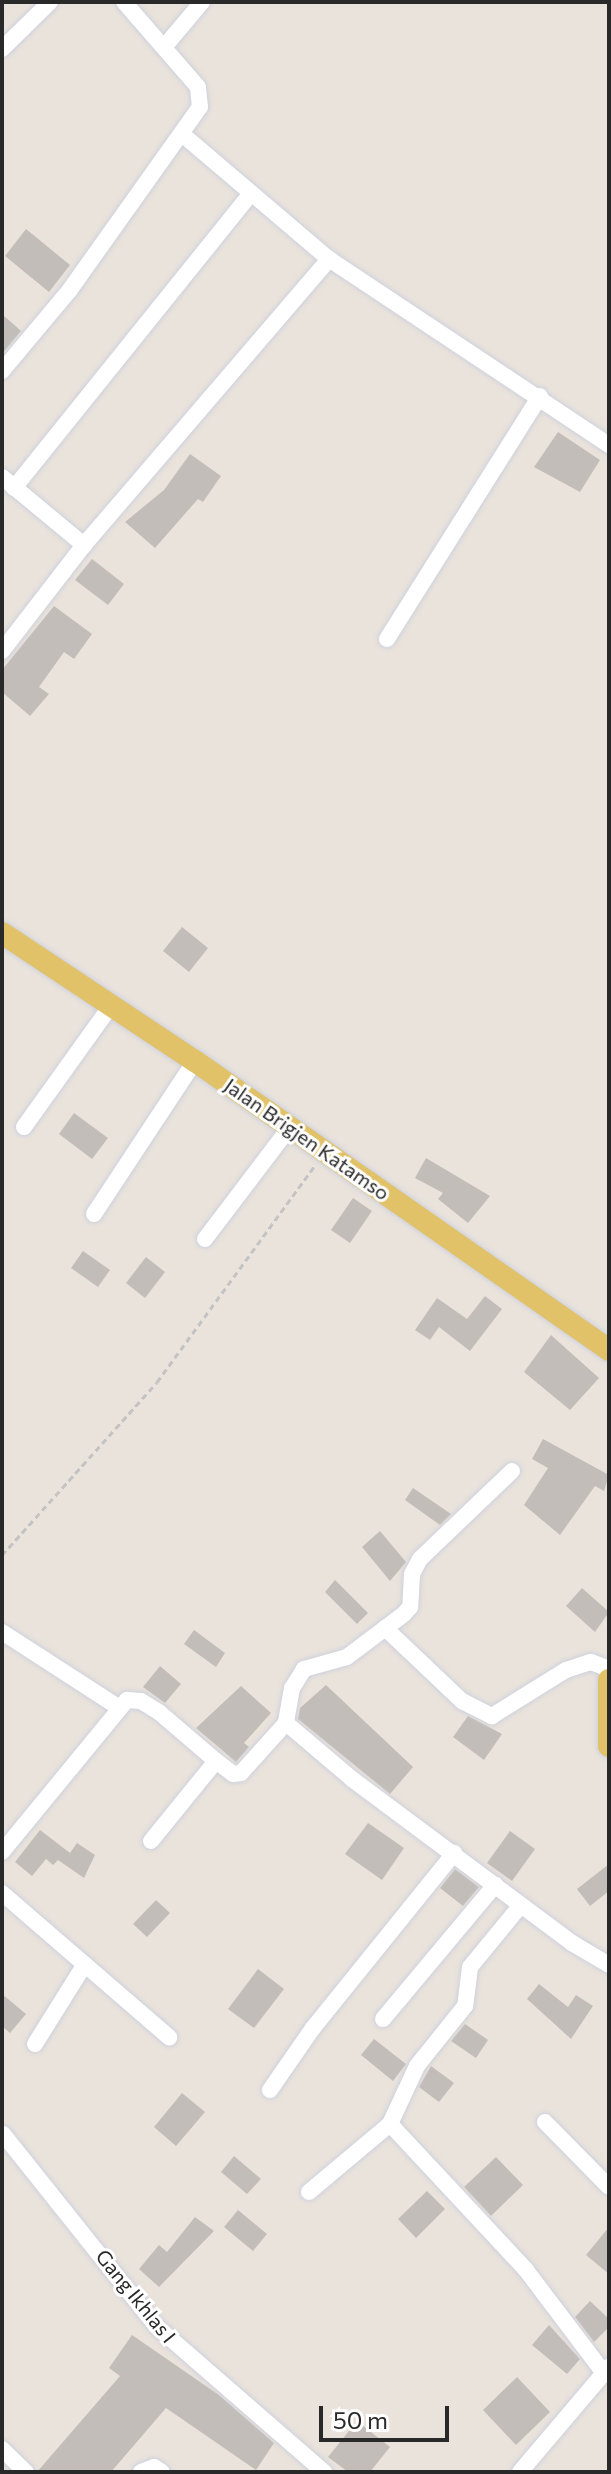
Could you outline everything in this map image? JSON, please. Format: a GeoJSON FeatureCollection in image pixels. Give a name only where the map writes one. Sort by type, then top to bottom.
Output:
{"type":"FeatureCollection","features":[{"type":"Feature","properties":{"kind":"main road","name":"Jalan Brigjen Katamso"},"geometry":{"type":"LineString","coordinates":[[2,933],[195,1061],[609,1350]]}},
{"type":"Feature","properties":{"kind":"main road"},"geometry":{"type":"LineString","coordinates":[[609,1680],[609,1746]]}},
{"type":"Feature","properties":{"kind":"street"},"geometry":{"type":"LineString","coordinates":[[2,49],[50,2]]}},
{"type":"Feature","properties":{"kind":"street"},"geometry":{"type":"LineString","coordinates":[[2,371],[69,291],[182,134],[202,97],[165,46],[124,2]]}},
{"type":"Feature","properties":{"kind":"street"},"geometry":{"type":"LineString","coordinates":[[165,46],[202,2]]}},
{"type":"Feature","properties":{"kind":"street"},"geometry":{"type":"LineString","coordinates":[[182,134],[329,259],[540,396],[609,445]]}},
{"type":"Feature","properties":{"kind":"street"},"geometry":{"type":"LineString","coordinates":[[84,545],[8,483],[251,193]]}},
{"type":"Feature","properties":{"kind":"street"},"geometry":{"type":"LineString","coordinates":[[2,651],[84,545],[329,259]]}},
{"type":"Feature","properties":{"kind":"street"},"geometry":{"type":"LineString","coordinates":[[387,639],[540,396]]}},
{"type":"Feature","properties":{"kind":"street"},"geometry":{"type":"LineString","coordinates":[[24,1127],[112,1004]]}},
{"type":"Feature","properties":{"kind":"street"},"geometry":{"type":"LineString","coordinates":[[94,1214],[195,1061]]}},
{"type":"Feature","properties":{"kind":"street"},"geometry":{"type":"LineString","coordinates":[[205,1239],[290,1127]]}},
{"type":"Feature","properties":{"kind":"street"},"geometry":{"type":"LineString","coordinates":[[2,1852],[118,1707],[127,1700],[141,1701],[233,1774],[241,1773],[286,1723],[292,1688],[304,1669],[347,1657],[410,1607],[412,1574],[420,1559],[512,1471]]}},
{"type":"Feature","properties":{"kind":"street"},"geometry":{"type":"LineString","coordinates":[[385,1628],[462,1701],[492,1716],[502,1714],[545,1679],[575,1666],[591,1662],[609,1669]]}},
{"type":"Feature","properties":{"kind":"street"},"geometry":{"type":"LineString","coordinates":[[2,1632],[118,1707]]}},
{"type":"Feature","properties":{"kind":"street"},"geometry":{"type":"LineString","coordinates":[[286,1723],[521,1905],[609,1965]]}},
{"type":"Feature","properties":{"kind":"street"},"geometry":{"type":"LineString","coordinates":[[151,1841],[216,1761]]}},
{"type":"Feature","properties":{"kind":"street"},"geometry":{"type":"LineString","coordinates":[[270,2090],[313,2028],[454,1853]]}},
{"type":"Feature","properties":{"kind":"street"},"geometry":{"type":"LineString","coordinates":[[383,2019],[495,1885]]}},
{"type":"Feature","properties":{"kind":"street"},"geometry":{"type":"LineString","coordinates":[[2,1893],[169,2037]]}},
{"type":"Feature","properties":{"kind":"street"},"geometry":{"type":"LineString","coordinates":[[309,2192],[390,2124],[417,2066],[465,2006],[470,1967],[521,1905]]}},
{"type":"Feature","properties":{"kind":"street"},"geometry":{"type":"LineString","coordinates":[[35,2044],[85,1964]]}},
{"type":"Feature","properties":{"kind":"street"},"geometry":{"type":"LineString","coordinates":[[545,2122],[609,2187]]}},
{"type":"Feature","properties":{"kind":"street"},"geometry":{"type":"LineString","coordinates":[[390,2124],[526,2270],[606,2370],[520,2472]]}},
{"type":"Feature","properties":{"kind":"street","name":"Gang Ikhlas I"},"geometry":{"type":"LineString","coordinates":[[3,2134],[156,2326],[324,2472]]}},
{"type":"Feature","properties":{"kind":"street"},"geometry":{"type":"LineString","coordinates":[[2,2449],[26,2472]]}},
{"type":"Feature","properties":{"kind":"street"},"geometry":{"type":"LineString","coordinates":[[141,2472],[154,2467],[162,2472]]}},
{"type":"Feature","properties":{"kind":"path"},"geometry":{"type":"LineString","coordinates":[[2,1555],[157,1382],[325,1151]]}},
{"type":"Feature","properties":{"kind":"building"},"geometry":{"type":"Polygon","coordinates":[[[26,229],[70,265],[49,292],[5,256],[26,229]]]}},
{"type":"Feature","properties":{"kind":"building"},"geometry":{"type":"Polygon","coordinates":[[[2,314],[21,331],[2,354],[2,314]]]}},
{"type":"Feature","properties":{"kind":"building"},"geometry":{"type":"Polygon","coordinates":[[[558,432],[600,460],[580,492],[534,467],[558,432]]]}},
{"type":"Feature","properties":{"kind":"building"},"geometry":{"type":"Polygon","coordinates":[[[190,454],[221,476],[203,502],[198,499],[155,548],[125,522],[164,490],[190,454]]]}},
{"type":"Feature","properties":{"kind":"building"},"geometry":{"type":"Polygon","coordinates":[[[92,559],[124,584],[108,605],[75,580],[92,559]]]}},
{"type":"Feature","properties":{"kind":"building"},"geometry":{"type":"Polygon","coordinates":[[[54,606],[92,634],[74,659],[64,652],[39,687],[49,694],[30,716],[2,692],[2,670],[54,606]]]}},
{"type":"Feature","properties":{"kind":"building"},"geometry":{"type":"Polygon","coordinates":[[[182,927],[208,948],[189,972],[163,951],[182,927]]]}},
{"type":"Feature","properties":{"kind":"building"},"geometry":{"type":"Polygon","coordinates":[[[74,1113],[108,1138],[92,1159],[59,1134],[74,1113]]]}},
{"type":"Feature","properties":{"kind":"building"},"geometry":{"type":"Polygon","coordinates":[[[426,1158],[490,1196],[468,1223],[438,1199],[443,1193],[415,1178],[426,1158]]]}},
{"type":"Feature","properties":{"kind":"building"},"geometry":{"type":"Polygon","coordinates":[[[353,1198],[372,1211],[350,1243],[331,1230],[353,1198]]]}},
{"type":"Feature","properties":{"kind":"building"},"geometry":{"type":"Polygon","coordinates":[[[83,1251],[110,1270],[98,1287],[71,1268],[83,1251]]]}},
{"type":"Feature","properties":{"kind":"building"},"geometry":{"type":"Polygon","coordinates":[[[146,1257],[165,1272],[145,1298],[126,1283],[146,1257]]]}},
{"type":"Feature","properties":{"kind":"building"},"geometry":{"type":"Polygon","coordinates":[[[485,1296],[502,1309],[470,1351],[439,1327],[430,1340],[415,1330],[437,1298],[467,1319],[485,1296]]]}},
{"type":"Feature","properties":{"kind":"building"},"geometry":{"type":"Polygon","coordinates":[[[551,1335],[599,1378],[570,1410],[524,1372],[551,1335]]]}},
{"type":"Feature","properties":{"kind":"building"},"geometry":{"type":"Polygon","coordinates":[[[543,1439],[609,1475],[604,1491],[595,1486],[560,1535],[524,1505],[548,1468],[532,1459],[543,1439]]]}},
{"type":"Feature","properties":{"kind":"building"},"geometry":{"type":"Polygon","coordinates":[[[413,1488],[451,1514],[440,1525],[405,1500],[413,1488]]]}},
{"type":"Feature","properties":{"kind":"building"},"geometry":{"type":"Polygon","coordinates":[[[380,1531],[406,1562],[390,1581],[362,1547],[380,1531]]]}},
{"type":"Feature","properties":{"kind":"building"},"geometry":{"type":"Polygon","coordinates":[[[335,1580],[368,1613],[357,1624],[325,1592],[335,1580]]]}},
{"type":"Feature","properties":{"kind":"building"},"geometry":{"type":"Polygon","coordinates":[[[582,1588],[609,1612],[595,1632],[566,1606],[582,1588]]]}},
{"type":"Feature","properties":{"kind":"building"},"geometry":{"type":"Polygon","coordinates":[[[194,1630],[225,1653],[216,1667],[184,1644],[194,1630]]]}},
{"type":"Feature","properties":{"kind":"building"},"geometry":{"type":"Polygon","coordinates":[[[160,1666],[181,1684],[165,1703],[143,1687],[160,1666]]]}},
{"type":"Feature","properties":{"kind":"building"},"geometry":{"type":"Polygon","coordinates":[[[326,1685],[413,1767],[390,1794],[298,1719],[300,1708],[326,1685]]]}},
{"type":"Feature","properties":{"kind":"building"},"geometry":{"type":"Polygon","coordinates":[[[241,1686],[271,1713],[244,1743],[249,1747],[236,1762],[196,1728],[241,1686]]]}},
{"type":"Feature","properties":{"kind":"building"},"geometry":{"type":"Polygon","coordinates":[[[468,1716],[502,1734],[484,1760],[453,1737],[468,1716]]]}},
{"type":"Feature","properties":{"kind":"building"},"geometry":{"type":"Polygon","coordinates":[[[368,1823],[404,1848],[382,1880],[345,1854],[368,1823]]]}},
{"type":"Feature","properties":{"kind":"building"},"geometry":{"type":"Polygon","coordinates":[[[40,1830],[70,1853],[77,1843],[95,1855],[84,1878],[58,1860],[53,1865],[46,1859],[32,1876],[15,1862],[40,1830]]]}},
{"type":"Feature","properties":{"kind":"building"},"geometry":{"type":"Polygon","coordinates":[[[510,1831],[535,1849],[512,1881],[487,1863],[510,1831]]]}},
{"type":"Feature","properties":{"kind":"building"},"geometry":{"type":"Polygon","coordinates":[[[609,1864],[609,1891],[590,1906],[577,1889],[609,1864]]]}},
{"type":"Feature","properties":{"kind":"building"},"geometry":{"type":"Polygon","coordinates":[[[455,1869],[479,1887],[463,1906],[440,1888],[455,1869]]]}},
{"type":"Feature","properties":{"kind":"building"},"geometry":{"type":"Polygon","coordinates":[[[156,1900],[170,1913],[147,1937],[133,1924],[156,1900]]]}},
{"type":"Feature","properties":{"kind":"building"},"geometry":{"type":"Polygon","coordinates":[[[258,1969],[284,1989],[254,2028],[228,2009],[258,1969]]]}},
{"type":"Feature","properties":{"kind":"building"},"geometry":{"type":"Polygon","coordinates":[[[539,1984],[568,2007],[576,1995],[593,2006],[571,2039],[527,1999],[539,1984]]]}},
{"type":"Feature","properties":{"kind":"building"},"geometry":{"type":"Polygon","coordinates":[[[2,1994],[26,2014],[10,2033],[2,2026],[2,1994]]]}},
{"type":"Feature","properties":{"kind":"building"},"geometry":{"type":"Polygon","coordinates":[[[465,2024],[488,2040],[476,2058],[451,2041],[465,2024]]]}},
{"type":"Feature","properties":{"kind":"building"},"geometry":{"type":"Polygon","coordinates":[[[374,2039],[406,2064],[393,2081],[361,2055],[374,2039]]]}},
{"type":"Feature","properties":{"kind":"building"},"geometry":{"type":"Polygon","coordinates":[[[431,2066],[454,2083],[439,2102],[419,2087],[431,2066]]]}},
{"type":"Feature","properties":{"kind":"building"},"geometry":{"type":"Polygon","coordinates":[[[182,2093],[205,2112],[176,2146],[154,2127],[182,2093]]]}},
{"type":"Feature","properties":{"kind":"building"},"geometry":{"type":"Polygon","coordinates":[[[234,2156],[261,2179],[247,2194],[221,2172],[234,2156]]]}},
{"type":"Feature","properties":{"kind":"building"},"geometry":{"type":"Polygon","coordinates":[[[496,2157],[523,2185],[491,2216],[464,2187],[496,2157]]]}},
{"type":"Feature","properties":{"kind":"building"},"geometry":{"type":"Polygon","coordinates":[[[427,2191],[445,2209],[416,2238],[398,2219],[427,2191]]]}},
{"type":"Feature","properties":{"kind":"building"},"geometry":{"type":"Polygon","coordinates":[[[238,2210],[267,2234],[253,2251],[224,2227],[238,2210]]]}},
{"type":"Feature","properties":{"kind":"building"},"geometry":{"type":"Polygon","coordinates":[[[195,2217],[214,2231],[159,2287],[139,2269],[159,2245],[167,2252],[195,2217]]]}},
{"type":"Feature","properties":{"kind":"building"},"geometry":{"type":"Polygon","coordinates":[[[609,2227],[609,2274],[586,2255],[609,2227]]]}},
{"type":"Feature","properties":{"kind":"building"},"geometry":{"type":"Polygon","coordinates":[[[590,2301],[609,2319],[609,2327],[594,2342],[575,2317],[590,2301]]]}},
{"type":"Feature","properties":{"kind":"building"},"geometry":{"type":"Polygon","coordinates":[[[549,2325],[580,2359],[567,2374],[532,2345],[549,2325]]]}},
{"type":"Feature","properties":{"kind":"building"},"geometry":{"type":"Polygon","coordinates":[[[132,2335],[219,2395],[274,2443],[256,2470],[166,2408],[111,2472],[37,2472],[120,2376],[109,2368],[132,2335]]]}},
{"type":"Feature","properties":{"kind":"building"},"geometry":{"type":"Polygon","coordinates":[[[517,2377],[550,2412],[516,2445],[483,2410],[517,2377]]]}},
{"type":"Feature","properties":{"kind":"building"},"geometry":{"type":"Polygon","coordinates":[[[357,2421],[390,2447],[370,2472],[348,2472],[328,2457],[357,2421]]]}}]}
